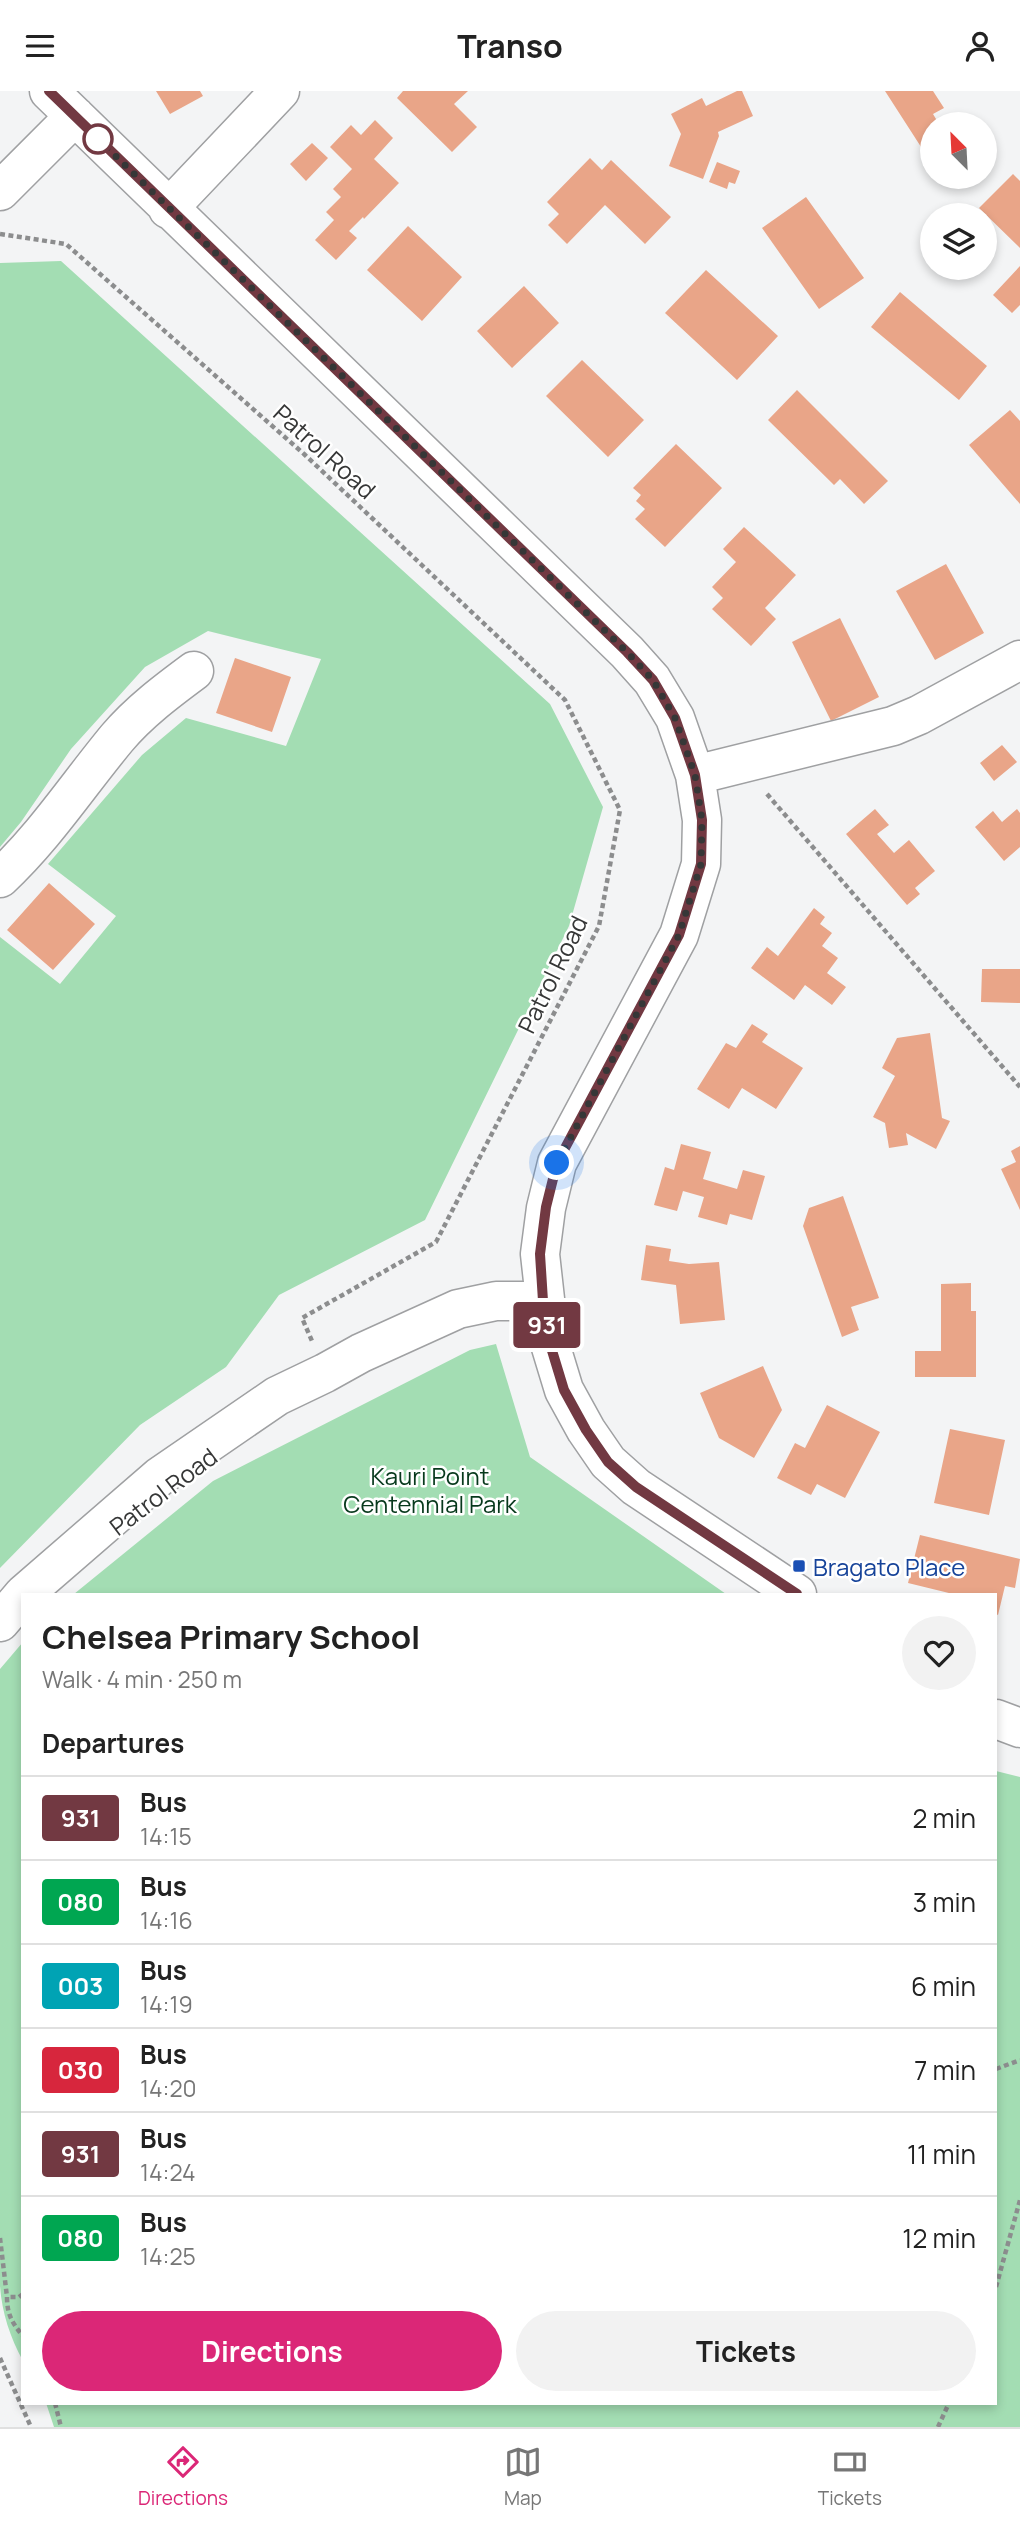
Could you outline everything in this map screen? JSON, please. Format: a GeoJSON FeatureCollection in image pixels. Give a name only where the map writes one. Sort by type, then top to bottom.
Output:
{"type":"FeatureCollection","features":[{"type":"Feature","properties":{"kind":"street"},"geometry":{"type":"LineString","coordinates":[[168,209],[280,91]]}},
{"type":"Feature","properties":{"kind":"street"},"geometry":{"type":"LineString","coordinates":[[0,191],[62,104],[627,652],[653,680],[675,718],[695,775],[702,820],[701,864],[679,935],[557,1163],[546,1207],[540,1254],[543,1301],[550,1344],[564,1390],[608,1462],[636,1487],[795,1593]]}},
{"type":"Feature","properties":{"kind":"street"},"geometry":{"type":"LineString","coordinates":[[695,775],[893,726],[919,715],[1020,660]]}},
{"type":"Feature","properties":{"kind":"street"},"geometry":{"type":"LineString","coordinates":[[0,878],[27,853],[119,736],[162,694],[194,671]]}},
{"type":"Feature","properties":{"kind":"street"},"geometry":{"type":"LineString","coordinates":[[25,1593],[159,1477],[277,1396],[458,1309],[496,1301],[543,1301]]}},
{"type":"Feature","properties":{"kind":"street"},"geometry":{"type":"LineString","coordinates":[[0,1622],[21,1597]]}},
{"type":"Feature","properties":{"kind":"street"},"geometry":{"type":"LineString","coordinates":[[997,1719],[1020,1728]]}},
{"type":"Feature","properties":{"kind":"path","name":"Patrol Road"},"geometry":{"type":"LineString","coordinates":[[0,234],[66,244],[304,454],[565,699],[620,810],[599,926],[436,1242],[303,1318],[325,1373]]}},
{"type":"Feature","properties":{"kind":"path"},"geometry":{"type":"LineString","coordinates":[[742,765],[1020,1087]]}},
{"type":"Feature","properties":{"kind":"path"},"geometry":{"type":"LineString","coordinates":[[997,2069],[1020,2060]]}},
{"type":"Feature","properties":{"kind":"path"},"geometry":{"type":"LineString","coordinates":[[997,2283],[1020,2200]]}},
{"type":"Feature","properties":{"kind":"path"},"geometry":{"type":"LineString","coordinates":[[0,2238],[7,2311],[11,2322],[21,2334]]}},
{"type":"Feature","properties":{"kind":"path"},"geometry":{"type":"LineString","coordinates":[[6,2297],[21,2296]]}},
{"type":"Feature","properties":{"kind":"path"},"geometry":{"type":"LineString","coordinates":[[0,2358],[21,2405]]}},
{"type":"Feature","properties":{"kind":"path"},"geometry":{"type":"LineString","coordinates":[[21,2405],[31,2427]]}},
{"type":"Feature","properties":{"kind":"path"},"geometry":{"type":"LineString","coordinates":[[56,2405],[61,2427]]}},
{"type":"Feature","properties":{"kind":"path"},"geometry":{"type":"LineString","coordinates":[[938,2427],[948,2405]]}},
{"type":"Feature","properties":{"kind":"green space"},"geometry":{"type":"Polygon","coordinates":[[[61,261],[550,704],[603,807],[569,926],[425,1220],[279,1295],[226,1367],[140,1425],[0,1568],[0,937],[60,984],[116,916],[48,864],[142,755],[186,718],[286,746],[321,659],[208,631],[145,667],[71,749],[21,822],[0,847],[0,263],[61,261]]]}},
{"type":"Feature","properties":{"kind":"green space","name":"Kauri Point Centennial Park"},"geometry":{"type":"Polygon","coordinates":[[[496,1344],[530,1457],[725,1593],[75,1593],[213,1481],[470,1350],[496,1344]]]}},
{"type":"Feature","properties":{"kind":"green space"},"geometry":{"type":"Polygon","coordinates":[[[21,1644],[21,2357],[7,2325],[0,2286],[0,1669],[21,1644]]]}},
{"type":"Feature","properties":{"kind":"green space"},"geometry":{"type":"Polygon","coordinates":[[[997,1771],[1020,1777],[1020,2427],[54,2427],[47,2405],[997,2405],[997,1771]]]}},
{"type":"Feature","properties":{"kind":"building"},"geometry":{"type":"Polygon","coordinates":[[[156,91],[200,91],[203,96],[170,114],[156,91]]]}},
{"type":"Feature","properties":{"kind":"building"},"geometry":{"type":"Polygon","coordinates":[[[403,91],[468,91],[454,104],[477,127],[452,152],[397,98],[403,91]]]}},
{"type":"Feature","properties":{"kind":"building"},"geometry":{"type":"Polygon","coordinates":[[[742,91],[753,116],[718,132],[719,136],[703,179],[669,166],[681,134],[671,114],[702,98],[706,106],[742,91]]]}},
{"type":"Feature","properties":{"kind":"building"},"geometry":{"type":"Polygon","coordinates":[[[885,91],[933,91],[944,108],[937,112],[920,112],[920,145],[885,91]]]}},
{"type":"Feature","properties":{"kind":"building"},"geometry":{"type":"Polygon","coordinates":[[[375,120],[393,138],[374,159],[399,183],[349,231],[357,238],[336,260],[315,240],[334,220],[326,212],[341,197],[333,189],[352,169],[330,147],[351,125],[361,135],[375,120]]]}},
{"type":"Feature","properties":{"kind":"building"},"geometry":{"type":"Polygon","coordinates":[[[312,143],[328,158],[306,181],[290,164],[312,143]]]}},
{"type":"Feature","properties":{"kind":"building"},"geometry":{"type":"Polygon","coordinates":[[[590,158],[602,170],[611,160],[671,217],[645,244],[605,205],[567,244],[548,225],[559,214],[547,202],[590,158]]]}},
{"type":"Feature","properties":{"kind":"building"},"geometry":{"type":"Polygon","coordinates":[[[717,162],[740,171],[735,184],[729,182],[727,189],[709,182],[717,162]]]}},
{"type":"Feature","properties":{"kind":"building"},"geometry":{"type":"Polygon","coordinates":[[[1013,174],[1020,181],[1020,248],[997,226],[997,203],[984,203],[1013,174]]]}},
{"type":"Feature","properties":{"kind":"building"},"geometry":{"type":"Polygon","coordinates":[[[806,197],[864,278],[819,309],[762,228],[806,197]]]}},
{"type":"Feature","properties":{"kind":"building"},"geometry":{"type":"Polygon","coordinates":[[[408,226],[462,277],[422,321],[367,270],[408,226]]]}},
{"type":"Feature","properties":{"kind":"building"},"geometry":{"type":"Polygon","coordinates":[[[1020,266],[1020,305],[1012,313],[993,295],[1020,266]]]}},
{"type":"Feature","properties":{"kind":"building"},"geometry":{"type":"Polygon","coordinates":[[[706,270],[778,336],[737,380],[665,313],[706,270]]]}},
{"type":"Feature","properties":{"kind":"building"},"geometry":{"type":"Polygon","coordinates":[[[524,286],[559,323],[512,368],[477,331],[524,286]]]}},
{"type":"Feature","properties":{"kind":"building"},"geometry":{"type":"Polygon","coordinates":[[[900,292],[987,366],[959,400],[871,327],[900,292]]]}},
{"type":"Feature","properties":{"kind":"building"},"geometry":{"type":"Polygon","coordinates":[[[582,360],[644,420],[608,457],[546,396],[582,360]]]}},
{"type":"Feature","properties":{"kind":"building"},"geometry":{"type":"Polygon","coordinates":[[[797,390],[888,481],[864,504],[840,479],[834,485],[768,420],[797,390]]]}},
{"type":"Feature","properties":{"kind":"building"},"geometry":{"type":"Polygon","coordinates":[[[1010,410],[1020,421],[1020,504],[969,445],[1010,410]]]}},
{"type":"Feature","properties":{"kind":"building"},"geometry":{"type":"Polygon","coordinates":[[[676,444],[722,488],[665,547],[635,519],[645,509],[636,501],[641,495],[633,488],[676,444]]]}},
{"type":"Feature","properties":{"kind":"building"},"geometry":{"type":"Polygon","coordinates":[[[744,527],[796,575],[765,608],[776,619],[751,646],[712,609],[723,598],[712,587],[736,562],[723,549],[744,527]]]}},
{"type":"Feature","properties":{"kind":"building"},"geometry":{"type":"Polygon","coordinates":[[[946,564],[984,633],[935,660],[896,591],[946,564]]]}},
{"type":"Feature","properties":{"kind":"building"},"geometry":{"type":"Polygon","coordinates":[[[840,618],[879,697],[831,721],[792,642],[840,618]]]}},
{"type":"Feature","properties":{"kind":"building"},"geometry":{"type":"Polygon","coordinates":[[[235,658],[291,677],[272,732],[216,713],[235,658]]]}},
{"type":"Feature","properties":{"kind":"building"},"geometry":{"type":"Polygon","coordinates":[[[1002,745],[1017,762],[994,781],[980,763],[1002,745]]]}},
{"type":"Feature","properties":{"kind":"building"},"geometry":{"type":"Polygon","coordinates":[[[875,809],[889,825],[877,834],[894,853],[909,840],[935,871],[915,888],[920,894],[907,905],[846,834],[875,809]]]}},
{"type":"Feature","properties":{"kind":"building"},"geometry":{"type":"Polygon","coordinates":[[[1017,809],[1020,813],[1020,847],[1004,861],[975,827],[993,811],[1002,822],[1017,809]]]}},
{"type":"Feature","properties":{"kind":"building"},"geometry":{"type":"Polygon","coordinates":[[[49,883],[95,924],[53,970],[7,930],[49,883]]]}},
{"type":"Feature","properties":{"kind":"building"},"geometry":{"type":"Polygon","coordinates":[[[814,908],[825,917],[820,924],[832,933],[822,946],[838,958],[827,973],[846,987],[832,1005],[805,985],[794,1000],[751,968],[767,947],[778,956],[814,908]]]}},
{"type":"Feature","properties":{"kind":"building"},"geometry":{"type":"Polygon","coordinates":[[[982,969],[1020,969],[1020,1003],[981,1002],[982,969]]]}},
{"type":"Feature","properties":{"kind":"building"},"geometry":{"type":"Polygon","coordinates":[[[752,1024],[768,1034],[762,1042],[803,1068],[776,1109],[742,1088],[729,1109],[697,1089],[726,1043],[736,1048],[752,1024]]]}},
{"type":"Feature","properties":{"kind":"building"},"geometry":{"type":"Polygon","coordinates":[[[930,1033],[942,1118],[950,1121],[936,1149],[906,1133],[908,1145],[889,1148],[885,1123],[873,1117],[895,1076],[882,1068],[897,1038],[930,1033]]]}},
{"type":"Feature","properties":{"kind":"building"},"geometry":{"type":"Polygon","coordinates":[[[681,1144],[711,1152],[703,1179],[737,1189],[743,1170],[765,1176],[752,1220],[730,1214],[727,1225],[698,1217],[704,1197],[683,1191],[677,1211],[654,1205],[665,1167],[674,1170],[681,1144]]]}},
{"type":"Feature","properties":{"kind":"building"},"geometry":{"type":"Polygon","coordinates":[[[1020,1146],[1020,1210],[1001,1169],[1016,1162],[1011,1151],[1020,1146]]]}},
{"type":"Feature","properties":{"kind":"building"},"geometry":{"type":"Polygon","coordinates":[[[843,1196],[879,1298],[851,1307],[859,1330],[842,1337],[803,1226],[809,1208],[843,1196]]]}},
{"type":"Feature","properties":{"kind":"building"},"geometry":{"type":"Polygon","coordinates":[[[646,1245],[671,1249],[669,1261],[689,1264],[719,1262],[725,1320],[680,1324],[676,1285],[641,1280],[646,1245]]]}},
{"type":"Feature","properties":{"kind":"building"},"geometry":{"type":"Polygon","coordinates":[[[971,1283],[971,1311],[976,1311],[976,1377],[915,1377],[915,1351],[941,1351],[941,1284],[971,1283]]]}},
{"type":"Feature","properties":{"kind":"building"},"geometry":{"type":"Polygon","coordinates":[[[763,1366],[782,1410],[754,1458],[719,1438],[700,1393],[763,1366]]]}},
{"type":"Feature","properties":{"kind":"building"},"geometry":{"type":"Polygon","coordinates":[[[827,1405],[880,1432],[845,1498],[817,1484],[811,1495],[777,1478],[795,1443],[805,1448],[827,1405]]]}},
{"type":"Feature","properties":{"kind":"building"},"geometry":{"type":"Polygon","coordinates":[[[950,1429],[1005,1440],[989,1515],[934,1503],[950,1429]]]}},
{"type":"Feature","properties":{"kind":"building"},"geometry":{"type":"Polygon","coordinates":[[[920,1535],[1020,1559],[1015,1588],[1005,1586],[998,1615],[997,1593],[949,1593],[908,1583],[920,1535]]]}},
{"type":"Feature","properties":{"kind":"bus line","name":"931"},"geometry":{"type":"LineString","coordinates":[[49,91],[627,652],[653,680],[675,718],[695,775],[702,820],[701,864],[679,935],[557,1163],[546,1207],[540,1254],[543,1301],[550,1344],[564,1390],[608,1462],[636,1487],[795,1593]]}},
{"type":"Feature","properties":{"kind":"place","name":"Bragato Place"},"geometry":{"type":"Point","coordinates":[799,1566]}},
{"type":"Feature","properties":{"kind":"route"},"geometry":{"type":"LineString","coordinates":[[98,139],[627,652],[653,680],[675,718],[695,775],[702,820],[701,864],[679,935],[557,1163]]}}]}
